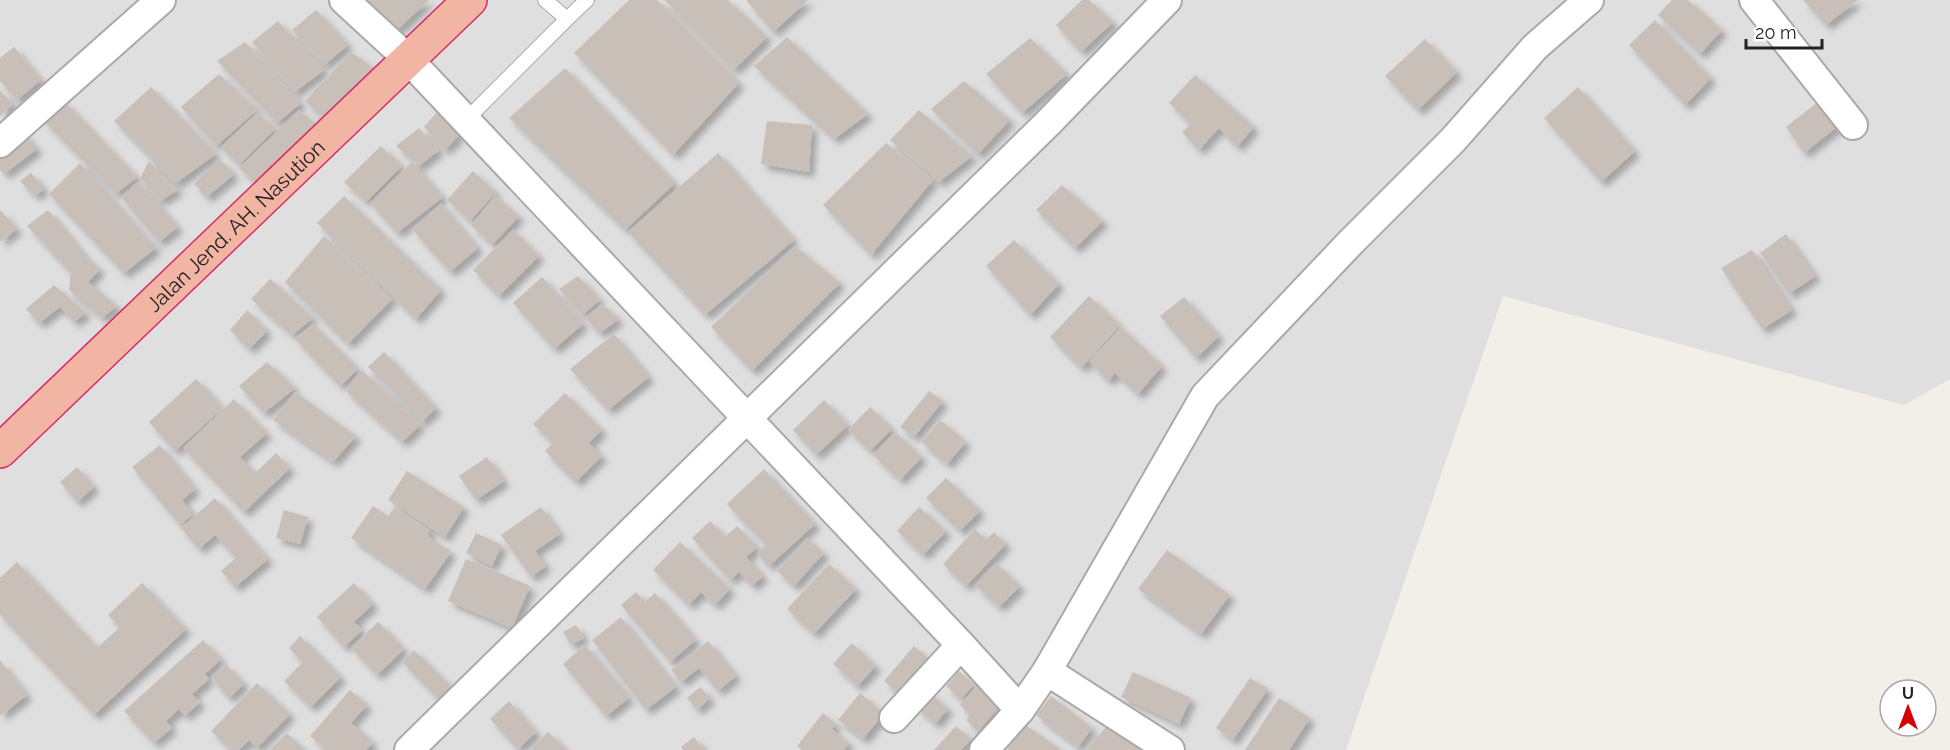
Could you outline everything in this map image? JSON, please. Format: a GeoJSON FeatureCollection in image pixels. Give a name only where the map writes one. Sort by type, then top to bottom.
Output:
{"type":"FeatureCollection","features":[{"type":"Feature","properties":{"kind":"highway","name":"Jalan Jend. AH. Nasution"},"geometry":{"type":"LineString","coordinates":[[0,451],[470,0]]}},
{"type":"Feature","properties":{"kind":"street"},"geometry":{"type":"LineString","coordinates":[[0,143],[161,0]]}},
{"type":"Feature","properties":{"kind":"street"},"geometry":{"type":"LineString","coordinates":[[344,0],[407,58],[1020,710]]}},
{"type":"Feature","properties":{"kind":"street"},"geometry":{"type":"LineString","coordinates":[[409,750],[1048,123],[1167,0]]}},
{"type":"Feature","properties":{"kind":"street"},"geometry":{"type":"LineString","coordinates":[[984,750],[1020,710],[1047,671],[1205,396],[1351,242],[1453,140],[1535,47],[1589,0]]}},
{"type":"Feature","properties":{"kind":"street"},"geometry":{"type":"LineString","coordinates":[[1754,0],[1853,125]]}},
{"type":"Feature","properties":{"kind":"street"},"geometry":{"type":"LineString","coordinates":[[894,718],[961,645]]}},
{"type":"Feature","properties":{"kind":"street"},"geometry":{"type":"LineString","coordinates":[[1047,671],[1170,750]]}},
{"type":"Feature","properties":{"kind":"lane"},"geometry":{"type":"LineString","coordinates":[[545,0],[567,19]]}},
{"type":"Feature","properties":{"kind":"lane"},"geometry":{"type":"LineString","coordinates":[[466,120],[587,0]]}},
{"type":"Feature","properties":{"kind":"shaded area"},"geometry":{"type":"Polygon","coordinates":[[[0,0],[1950,0],[1950,379],[1904,405],[1503,296],[1346,750],[0,750],[0,0]]]}},
{"type":"Feature","properties":{"kind":"building"},"geometry":{"type":"Polygon","coordinates":[[[367,0],[429,0],[396,31],[367,0]]]}},
{"type":"Feature","properties":{"kind":"building"},"geometry":{"type":"Polygon","coordinates":[[[629,0],[657,0],[739,83],[673,155],[574,53],[629,0]]]}},
{"type":"Feature","properties":{"kind":"building"},"geometry":{"type":"Polygon","coordinates":[[[664,0],[728,0],[767,37],[734,70],[664,0]]]}},
{"type":"Feature","properties":{"kind":"building"},"geometry":{"type":"Polygon","coordinates":[[[746,0],[808,0],[773,32],[746,0]]]}},
{"type":"Feature","properties":{"kind":"building"},"geometry":{"type":"Polygon","coordinates":[[[1082,0],[1089,0],[1113,22],[1081,52],[1056,25],[1082,0]]]}},
{"type":"Feature","properties":{"kind":"building"},"geometry":{"type":"Polygon","coordinates":[[[1672,0],[1688,0],[1722,30],[1700,54],[1658,15],[1672,0]]]}},
{"type":"Feature","properties":{"kind":"building"},"geometry":{"type":"Polygon","coordinates":[[[1803,0],[1858,0],[1826,25],[1803,0]]]}},
{"type":"Feature","properties":{"kind":"building"},"geometry":{"type":"Polygon","coordinates":[[[316,10],[348,45],[324,65],[292,30],[316,10]]]}},
{"type":"Feature","properties":{"kind":"building"},"geometry":{"type":"Polygon","coordinates":[[[1655,20],[1711,78],[1685,105],[1629,45],[1655,20]]]}},
{"type":"Feature","properties":{"kind":"building"},"geometry":{"type":"Polygon","coordinates":[[[278,21],[324,70],[295,92],[252,42],[278,21]]]}},
{"type":"Feature","properties":{"kind":"building"},"geometry":{"type":"Polygon","coordinates":[[[787,37],[868,114],[834,139],[754,66],[787,37]]]}},
{"type":"Feature","properties":{"kind":"building"},"geometry":{"type":"Polygon","coordinates":[[[1030,38],[1067,74],[1022,113],[986,74],[1030,38]]]}},
{"type":"Feature","properties":{"kind":"building"},"geometry":{"type":"Polygon","coordinates":[[[1425,39],[1457,72],[1418,110],[1385,76],[1425,39]]]}},
{"type":"Feature","properties":{"kind":"building"},"geometry":{"type":"Polygon","coordinates":[[[245,42],[301,103],[277,123],[217,61],[245,42]]]}},
{"type":"Feature","properties":{"kind":"building"},"geometry":{"type":"Polygon","coordinates":[[[14,47],[41,80],[17,100],[0,81],[0,58],[14,47]]]}},
{"type":"Feature","properties":{"kind":"building"},"geometry":{"type":"Polygon","coordinates":[[[351,52],[382,74],[331,125],[305,101],[351,52]]]}},
{"type":"Feature","properties":{"kind":"building"},"geometry":{"type":"Polygon","coordinates":[[[565,68],[675,183],[625,230],[509,118],[565,68]]]}},
{"type":"Feature","properties":{"kind":"building"},"geometry":{"type":"Polygon","coordinates":[[[219,74],[257,110],[216,146],[181,107],[219,74]]]}},
{"type":"Feature","properties":{"kind":"building"},"geometry":{"type":"Polygon","coordinates":[[[1195,75],[1254,127],[1237,147],[1219,128],[1199,150],[1182,132],[1191,124],[1169,103],[1195,75]]]}},
{"type":"Feature","properties":{"kind":"building"},"geometry":{"type":"Polygon","coordinates":[[[964,81],[1010,120],[978,154],[931,109],[964,81]]]}},
{"type":"Feature","properties":{"kind":"building"},"geometry":{"type":"Polygon","coordinates":[[[151,87],[216,154],[176,183],[114,121],[151,87]]]}},
{"type":"Feature","properties":{"kind":"building"},"geometry":{"type":"Polygon","coordinates":[[[1578,87],[1635,151],[1601,182],[1544,118],[1578,87]]]}},
{"type":"Feature","properties":{"kind":"building"},"geometry":{"type":"Polygon","coordinates":[[[0,90],[13,104],[0,116],[0,90]]]}},
{"type":"Feature","properties":{"kind":"building"},"geometry":{"type":"Polygon","coordinates":[[[64,101],[137,177],[116,194],[42,119],[64,101]]]}},
{"type":"Feature","properties":{"kind":"building"},"geometry":{"type":"Polygon","coordinates":[[[1819,101],[1838,126],[1804,153],[1786,127],[1819,101]]]}},
{"type":"Feature","properties":{"kind":"building"},"geometry":{"type":"Polygon","coordinates":[[[299,110],[324,130],[264,189],[239,168],[299,110]]]}},
{"type":"Feature","properties":{"kind":"building"},"geometry":{"type":"Polygon","coordinates":[[[919,110],[972,156],[939,182],[890,140],[919,110]]]}},
{"type":"Feature","properties":{"kind":"building"},"geometry":{"type":"Polygon","coordinates":[[[437,112],[460,134],[445,150],[424,127],[437,112]]]}},
{"type":"Feature","properties":{"kind":"building"},"geometry":{"type":"Polygon","coordinates":[[[257,113],[276,128],[239,165],[221,147],[257,113]]]}},
{"type":"Feature","properties":{"kind":"building"},"geometry":{"type":"Polygon","coordinates":[[[767,121],[812,125],[809,172],[761,164],[767,121]]]}},
{"type":"Feature","properties":{"kind":"building"},"geometry":{"type":"Polygon","coordinates":[[[419,128],[439,150],[419,166],[396,146],[419,128]]]}},
{"type":"Feature","properties":{"kind":"building"},"geometry":{"type":"Polygon","coordinates":[[[23,132],[37,149],[4,174],[0,170],[0,152],[23,132]]]}},
{"type":"Feature","properties":{"kind":"building"},"geometry":{"type":"Polygon","coordinates":[[[886,143],[933,180],[871,255],[823,205],[886,143]]]}},
{"type":"Feature","properties":{"kind":"building"},"geometry":{"type":"Polygon","coordinates":[[[381,146],[402,166],[366,202],[344,182],[381,146]]]}},
{"type":"Feature","properties":{"kind":"building"},"geometry":{"type":"Polygon","coordinates":[[[718,153],[794,240],[705,315],[628,232],[718,153]]]}},
{"type":"Feature","properties":{"kind":"building"},"geometry":{"type":"Polygon","coordinates":[[[219,159],[234,174],[207,197],[194,184],[219,159]]]}},
{"type":"Feature","properties":{"kind":"building"},"geometry":{"type":"Polygon","coordinates":[[[149,161],[178,190],[160,201],[140,178],[149,161]]]}},
{"type":"Feature","properties":{"kind":"building"},"geometry":{"type":"Polygon","coordinates":[[[412,162],[443,197],[397,233],[370,203],[412,162]]]}},
{"type":"Feature","properties":{"kind":"building"},"geometry":{"type":"Polygon","coordinates":[[[80,163],[156,248],[124,273],[49,194],[80,163]]]}},
{"type":"Feature","properties":{"kind":"building"},"geometry":{"type":"Polygon","coordinates":[[[473,171],[496,192],[470,221],[447,200],[473,171]]]}},
{"type":"Feature","properties":{"kind":"building"},"geometry":{"type":"Polygon","coordinates":[[[31,173],[44,189],[35,196],[20,181],[31,173]]]}},
{"type":"Feature","properties":{"kind":"building"},"geometry":{"type":"Polygon","coordinates":[[[138,182],[178,227],[159,242],[121,197],[138,182]]]}},
{"type":"Feature","properties":{"kind":"building"},"geometry":{"type":"Polygon","coordinates":[[[1062,185],[1103,221],[1075,248],[1036,210],[1062,185]]]}},
{"type":"Feature","properties":{"kind":"building"},"geometry":{"type":"Polygon","coordinates":[[[344,196],[441,290],[416,319],[317,223],[344,196]]]}},
{"type":"Feature","properties":{"kind":"building"},"geometry":{"type":"Polygon","coordinates":[[[495,196],[519,216],[492,245],[471,225],[495,196]]]}},
{"type":"Feature","properties":{"kind":"building"},"geometry":{"type":"Polygon","coordinates":[[[441,204],[478,248],[450,272],[412,229],[441,204]]]}},
{"type":"Feature","properties":{"kind":"building"},"geometry":{"type":"Polygon","coordinates":[[[0,210],[17,229],[0,242],[0,210]]]}},
{"type":"Feature","properties":{"kind":"building"},"geometry":{"type":"Polygon","coordinates":[[[48,210],[88,259],[100,269],[88,282],[117,306],[102,318],[69,290],[71,273],[27,226],[48,210]]]}},
{"type":"Feature","properties":{"kind":"building"},"geometry":{"type":"Polygon","coordinates":[[[513,230],[539,256],[499,296],[473,270],[513,230]]]}},
{"type":"Feature","properties":{"kind":"building"},"geometry":{"type":"Polygon","coordinates":[[[1786,234],[1815,276],[1789,294],[1760,253],[1786,234]]]}},
{"type":"Feature","properties":{"kind":"building"},"geometry":{"type":"Polygon","coordinates":[[[324,236],[392,299],[348,344],[285,282],[324,236]]]}},
{"type":"Feature","properties":{"kind":"building"},"geometry":{"type":"Polygon","coordinates":[[[1014,240],[1059,284],[1030,315],[986,266],[1014,240]]]}},
{"type":"Feature","properties":{"kind":"building"},"geometry":{"type":"Polygon","coordinates":[[[795,246],[840,283],[752,371],[711,327],[795,246]]]}},
{"type":"Feature","properties":{"kind":"building"},"geometry":{"type":"Polygon","coordinates":[[[1752,250],[1792,310],[1762,329],[1721,268],[1752,250]]]}},
{"type":"Feature","properties":{"kind":"building"},"geometry":{"type":"Polygon","coordinates":[[[578,276],[600,300],[582,315],[559,289],[578,276]]]}},
{"type":"Feature","properties":{"kind":"building"},"geometry":{"type":"Polygon","coordinates":[[[542,277],[583,324],[554,349],[513,303],[542,277]]]}},
{"type":"Feature","properties":{"kind":"building"},"geometry":{"type":"Polygon","coordinates":[[[270,279],[313,318],[292,335],[251,299],[270,279]]]}},
{"type":"Feature","properties":{"kind":"building"},"geometry":{"type":"Polygon","coordinates":[[[54,285],[86,313],[74,322],[60,307],[39,323],[26,309],[54,285]]]}},
{"type":"Feature","properties":{"kind":"building"},"geometry":{"type":"Polygon","coordinates":[[[1089,296],[1120,325],[1081,368],[1050,337],[1089,296]]]}},
{"type":"Feature","properties":{"kind":"building"},"geometry":{"type":"Polygon","coordinates":[[[1184,297],[1219,336],[1196,358],[1160,316],[1184,297]]]}},
{"type":"Feature","properties":{"kind":"building"},"geometry":{"type":"Polygon","coordinates":[[[602,304],[619,319],[600,333],[585,318],[602,304]]]}},
{"type":"Feature","properties":{"kind":"building"},"geometry":{"type":"Polygon","coordinates":[[[247,310],[267,331],[249,349],[230,330],[247,310]]]}},
{"type":"Feature","properties":{"kind":"building"},"geometry":{"type":"Polygon","coordinates":[[[313,324],[358,369],[340,386],[295,339],[313,324]]]}},
{"type":"Feature","properties":{"kind":"building"},"geometry":{"type":"Polygon","coordinates":[[[1121,327],[1162,366],[1138,394],[1115,373],[1108,381],[1089,361],[1121,327]]]}},
{"type":"Feature","properties":{"kind":"building"},"geometry":{"type":"Polygon","coordinates":[[[614,334],[649,377],[608,410],[570,369],[614,334]]]}},
{"type":"Feature","properties":{"kind":"building"},"geometry":{"type":"Polygon","coordinates":[[[384,352],[436,408],[422,422],[368,367],[384,352]]]}},
{"type":"Feature","properties":{"kind":"building"},"geometry":{"type":"Polygon","coordinates":[[[267,362],[295,388],[264,413],[239,386],[267,362]]]}},
{"type":"Feature","properties":{"kind":"building"},"geometry":{"type":"Polygon","coordinates":[[[362,370],[420,425],[402,442],[345,390],[362,370]]]}},
{"type":"Feature","properties":{"kind":"building"},"geometry":{"type":"Polygon","coordinates":[[[196,379],[223,408],[175,451],[149,422],[196,379]]]}},
{"type":"Feature","properties":{"kind":"building"},"geometry":{"type":"Polygon","coordinates":[[[929,391],[943,401],[914,437],[900,427],[929,391]]]}},
{"type":"Feature","properties":{"kind":"building"},"geometry":{"type":"Polygon","coordinates":[[[295,392],[356,436],[333,462],[273,420],[295,392]]]}},
{"type":"Feature","properties":{"kind":"building"},"geometry":{"type":"Polygon","coordinates":[[[565,393],[602,430],[589,443],[602,456],[576,482],[545,451],[553,443],[533,424],[565,393]]]}},
{"type":"Feature","properties":{"kind":"building"},"geometry":{"type":"Polygon","coordinates":[[[234,399],[267,433],[240,457],[255,473],[276,453],[290,468],[244,512],[183,448],[234,399]]]}},
{"type":"Feature","properties":{"kind":"building"},"geometry":{"type":"Polygon","coordinates":[[[824,400],[848,425],[816,455],[793,430],[824,400]]]}},
{"type":"Feature","properties":{"kind":"building"},"geometry":{"type":"Polygon","coordinates":[[[870,407],[892,429],[870,451],[848,430],[870,407]]]}},
{"type":"Feature","properties":{"kind":"building"},"geometry":{"type":"Polygon","coordinates":[[[940,420],[966,442],[947,464],[921,442],[940,420]]]}},
{"type":"Feature","properties":{"kind":"building"},"geometry":{"type":"Polygon","coordinates":[[[895,432],[922,457],[900,480],[873,455],[895,432]]]}},
{"type":"Feature","properties":{"kind":"building"},"geometry":{"type":"Polygon","coordinates":[[[160,445],[195,489],[182,500],[193,514],[180,525],[132,467],[160,445]]]}},
{"type":"Feature","properties":{"kind":"building"},"geometry":{"type":"Polygon","coordinates":[[[487,457],[504,481],[476,500],[459,476],[487,457]]]}},
{"type":"Feature","properties":{"kind":"building"},"geometry":{"type":"Polygon","coordinates":[[[77,467],[94,487],[77,502],[60,482],[77,467]]]}},
{"type":"Feature","properties":{"kind":"building"},"geometry":{"type":"Polygon","coordinates":[[[764,469],[815,524],[769,566],[757,554],[766,545],[727,504],[764,469]]]}},
{"type":"Feature","properties":{"kind":"building"},"geometry":{"type":"Polygon","coordinates":[[[407,471],[464,507],[445,537],[388,500],[407,471]]]}},
{"type":"Feature","properties":{"kind":"building"},"geometry":{"type":"Polygon","coordinates":[[[946,478],[980,511],[960,531],[926,498],[946,478]]]}},
{"type":"Feature","properties":{"kind":"building"},"geometry":{"type":"Polygon","coordinates":[[[215,498],[268,559],[235,587],[221,571],[236,558],[215,535],[199,549],[181,528],[215,498]]]}},
{"type":"Feature","properties":{"kind":"building"},"geometry":{"type":"Polygon","coordinates":[[[373,506],[388,516],[395,507],[429,530],[429,537],[451,552],[425,589],[351,538],[373,506]]]}},
{"type":"Feature","properties":{"kind":"building"},"geometry":{"type":"Polygon","coordinates":[[[541,507],[560,534],[535,551],[546,566],[531,577],[501,535],[541,507]]]}},
{"type":"Feature","properties":{"kind":"building"},"geometry":{"type":"Polygon","coordinates":[[[919,507],[946,531],[923,555],[897,531],[919,507]]]}},
{"type":"Feature","properties":{"kind":"building"},"geometry":{"type":"Polygon","coordinates":[[[284,510],[308,517],[300,544],[276,538],[284,510]]]}},
{"type":"Feature","properties":{"kind":"building"},"geometry":{"type":"Polygon","coordinates":[[[710,521],[725,537],[737,526],[757,547],[746,557],[763,576],[752,586],[739,572],[730,580],[692,538],[710,521]]]}},
{"type":"Feature","properties":{"kind":"building"},"geometry":{"type":"Polygon","coordinates":[[[975,529],[986,540],[994,532],[1006,544],[966,586],[943,564],[975,529]]]}},
{"type":"Feature","properties":{"kind":"building"},"geometry":{"type":"Polygon","coordinates":[[[476,533],[502,545],[492,566],[466,553],[476,533]]]}},
{"type":"Feature","properties":{"kind":"building"},"geometry":{"type":"Polygon","coordinates":[[[807,538],[824,553],[794,586],[777,571],[807,538]]]}},
{"type":"Feature","properties":{"kind":"building"},"geometry":{"type":"Polygon","coordinates":[[[680,542],[730,589],[715,605],[701,592],[689,605],[653,570],[680,542]]]}},
{"type":"Feature","properties":{"kind":"building"},"geometry":{"type":"Polygon","coordinates":[[[1167,550],[1230,595],[1201,634],[1138,589],[1167,550]]]}},
{"type":"Feature","properties":{"kind":"building"},"geometry":{"type":"Polygon","coordinates":[[[466,559],[530,586],[512,628],[448,601],[466,559]]]}},
{"type":"Feature","properties":{"kind":"building"},"geometry":{"type":"Polygon","coordinates":[[[17,562],[97,648],[120,627],[108,615],[142,583],[186,629],[94,715],[0,615],[0,578],[17,562]]]}},
{"type":"Feature","properties":{"kind":"building"},"geometry":{"type":"Polygon","coordinates":[[[996,563],[1020,586],[999,607],[975,585],[996,563]]]}},
{"type":"Feature","properties":{"kind":"building"},"geometry":{"type":"Polygon","coordinates":[[[829,564],[856,589],[814,634],[787,609],[829,564]]]}},
{"type":"Feature","properties":{"kind":"building"},"geometry":{"type":"Polygon","coordinates":[[[354,583],[373,604],[354,622],[362,630],[344,647],[317,617],[354,583]]]}},
{"type":"Feature","properties":{"kind":"building"},"geometry":{"type":"Polygon","coordinates":[[[636,592],[645,602],[655,593],[696,640],[670,662],[621,605],[636,592]]]}},
{"type":"Feature","properties":{"kind":"building"},"geometry":{"type":"Polygon","coordinates":[[[621,617],[676,687],[646,710],[592,640],[621,617]]]}},
{"type":"Feature","properties":{"kind":"building"},"geometry":{"type":"Polygon","coordinates":[[[378,622],[404,649],[377,675],[351,648],[378,622]]]}},
{"type":"Feature","properties":{"kind":"building"},"geometry":{"type":"Polygon","coordinates":[[[576,625],[584,638],[571,645],[563,632],[576,625]]]}},
{"type":"Feature","properties":{"kind":"building"},"geometry":{"type":"Polygon","coordinates":[[[300,636],[341,677],[311,707],[284,681],[303,662],[289,648],[300,636]]]}},
{"type":"Feature","properties":{"kind":"building"},"geometry":{"type":"Polygon","coordinates":[[[203,640],[221,659],[205,674],[209,679],[192,694],[200,702],[185,716],[179,709],[166,721],[172,728],[154,743],[124,711],[203,640]]]}},
{"type":"Feature","properties":{"kind":"building"},"geometry":{"type":"Polygon","coordinates":[[[708,641],[736,676],[718,691],[699,668],[681,682],[671,670],[708,641]]]}},
{"type":"Feature","properties":{"kind":"building"},"geometry":{"type":"Polygon","coordinates":[[[852,643],[876,666],[857,686],[833,664],[852,643]]]}},
{"type":"Feature","properties":{"kind":"building"},"geometry":{"type":"Polygon","coordinates":[[[585,645],[629,698],[606,716],[563,664],[585,645]]]}},
{"type":"Feature","properties":{"kind":"building"},"geometry":{"type":"Polygon","coordinates":[[[914,646],[935,664],[905,699],[884,681],[914,646]]]}},
{"type":"Feature","properties":{"kind":"building"},"geometry":{"type":"Polygon","coordinates":[[[414,650],[456,692],[444,704],[402,662],[414,650]]]}},
{"type":"Feature","properties":{"kind":"building"},"geometry":{"type":"Polygon","coordinates":[[[0,660],[27,695],[0,716],[0,660]]]}},
{"type":"Feature","properties":{"kind":"building"},"geometry":{"type":"Polygon","coordinates":[[[226,664],[244,684],[229,698],[211,677],[226,664]]]}},
{"type":"Feature","properties":{"kind":"building"},"geometry":{"type":"Polygon","coordinates":[[[959,671],[974,684],[961,699],[946,686],[959,671]]]}},
{"type":"Feature","properties":{"kind":"building"},"geometry":{"type":"Polygon","coordinates":[[[1133,672],[1191,698],[1179,724],[1121,697],[1133,672]]]}},
{"type":"Feature","properties":{"kind":"building"},"geometry":{"type":"Polygon","coordinates":[[[1250,678],[1268,689],[1233,740],[1216,728],[1250,678]]]}},
{"type":"Feature","properties":{"kind":"building"},"geometry":{"type":"Polygon","coordinates":[[[257,683],[290,714],[257,748],[249,740],[239,750],[231,750],[211,731],[257,683]]]}},
{"type":"Feature","properties":{"kind":"building"},"geometry":{"type":"Polygon","coordinates":[[[977,686],[1000,706],[978,731],[966,720],[970,715],[960,705],[977,686]]]}},
{"type":"Feature","properties":{"kind":"building"},"geometry":{"type":"Polygon","coordinates":[[[700,687],[710,698],[697,710],[687,698],[700,687]]]}},
{"type":"Feature","properties":{"kind":"building"},"geometry":{"type":"Polygon","coordinates":[[[350,690],[367,705],[351,723],[373,742],[366,750],[326,750],[310,736],[350,690]]]}},
{"type":"Feature","properties":{"kind":"building"},"geometry":{"type":"Polygon","coordinates":[[[929,692],[948,709],[935,724],[915,706],[929,692]]]}},
{"type":"Feature","properties":{"kind":"building"},"geometry":{"type":"Polygon","coordinates":[[[860,693],[884,713],[863,739],[838,720],[860,693]]]}},
{"type":"Feature","properties":{"kind":"building"},"geometry":{"type":"Polygon","coordinates":[[[1051,696],[1092,728],[1078,747],[1036,715],[1051,696]]]}},
{"type":"Feature","properties":{"kind":"building"},"geometry":{"type":"Polygon","coordinates":[[[1279,698],[1310,718],[1289,750],[1245,750],[1279,698]]]}},
{"type":"Feature","properties":{"kind":"building"},"geometry":{"type":"Polygon","coordinates":[[[509,701],[536,732],[518,749],[490,719],[509,701]]]}},
{"type":"Feature","properties":{"kind":"building"},"geometry":{"type":"Polygon","coordinates":[[[823,713],[836,724],[832,729],[849,743],[844,750],[802,750],[797,746],[823,713]]]}},
{"type":"Feature","properties":{"kind":"building"},"geometry":{"type":"Polygon","coordinates":[[[1110,723],[1140,750],[1085,750],[1110,723]]]}},
{"type":"Feature","properties":{"kind":"building"},"geometry":{"type":"Polygon","coordinates":[[[1024,724],[1060,749],[1007,750],[1024,724]]]}},
{"type":"Feature","properties":{"kind":"building"},"geometry":{"type":"Polygon","coordinates":[[[956,726],[971,739],[961,750],[934,750],[956,726]]]}},
{"type":"Feature","properties":{"kind":"building"},"geometry":{"type":"Polygon","coordinates":[[[548,732],[567,750],[530,750],[548,732]]]}},
{"type":"Feature","properties":{"kind":"building"},"geometry":{"type":"Polygon","coordinates":[[[287,733],[304,750],[270,750],[287,733]]]}},
{"type":"Feature","properties":{"kind":"building"},"geometry":{"type":"Polygon","coordinates":[[[694,737],[704,750],[683,750],[681,747],[694,737]]]}}]}
